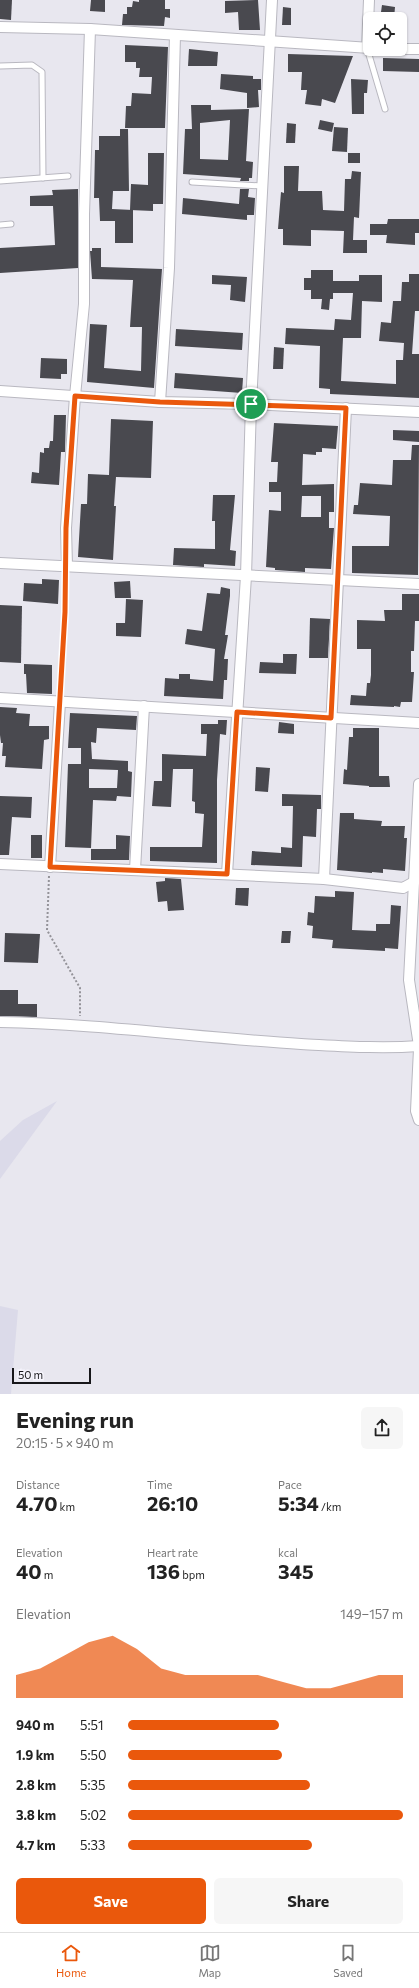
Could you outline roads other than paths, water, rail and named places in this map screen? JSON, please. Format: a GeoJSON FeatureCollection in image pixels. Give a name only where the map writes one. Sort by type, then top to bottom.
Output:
{"type":"FeatureCollection","features":[{"type":"Feature","properties":{"kind":"street"},"geometry":{"type":"LineString","coordinates":[[227,874],[246,576],[251,404],[272,0]]}},
{"type":"Feature","properties":{"kind":"street"},"geometry":{"type":"LineString","coordinates":[[369,0],[369,12]]}},
{"type":"Feature","properties":{"kind":"street"},"geometry":{"type":"LineString","coordinates":[[0,27],[90,29],[363,48]]}},
{"type":"Feature","properties":{"kind":"street"},"geometry":{"type":"LineString","coordinates":[[67,566],[66,528],[75,396],[84,304],[84,214],[90,29]]}},
{"type":"Feature","properties":{"kind":"street"},"geometry":{"type":"LineString","coordinates":[[160,402],[169,268],[175,35]]}},
{"type":"Feature","properties":{"kind":"street"},"geometry":{"type":"LineString","coordinates":[[407,49],[419,49]]}},
{"type":"Feature","properties":{"kind":"street"},"geometry":{"type":"LineString","coordinates":[[0,391],[160,402],[251,404],[419,412]]}},
{"type":"Feature","properties":{"kind":"street"},"geometry":{"type":"LineString","coordinates":[[324,879],[346,408]]}},
{"type":"Feature","properties":{"kind":"street"},"geometry":{"type":"LineString","coordinates":[[0,562],[419,584]]}},
{"type":"Feature","properties":{"kind":"street"},"geometry":{"type":"LineString","coordinates":[[0,698],[419,723]]}},
{"type":"Feature","properties":{"kind":"street"},"geometry":{"type":"LineString","coordinates":[[50,867],[60,702]]}},
{"type":"Feature","properties":{"kind":"street"},"geometry":{"type":"LineString","coordinates":[[135,870],[144,706]]}},
{"type":"Feature","properties":{"kind":"street"},"geometry":{"type":"LineString","coordinates":[[419,784],[409,980],[419,1047],[416,1111],[419,1120]]}},
{"type":"Feature","properties":{"kind":"street"},"geometry":{"type":"LineString","coordinates":[[0,864],[324,879],[403,888],[414,882]]}},
{"type":"Feature","properties":{"kind":"street"},"geometry":{"type":"LineString","coordinates":[[0,1022],[80,1025],[240,1041],[387,1049],[419,1047]]}},
{"type":"Feature","properties":{"kind":"lane"},"geometry":{"type":"LineString","coordinates":[[371,56],[385,109]]}},
{"type":"Feature","properties":{"kind":"lane"},"geometry":{"type":"LineString","coordinates":[[0,66],[32,65],[42,72],[43,178]]}},
{"type":"Feature","properties":{"kind":"lane"},"geometry":{"type":"LineString","coordinates":[[0,181],[68,176]]}},
{"type":"Feature","properties":{"kind":"lane"},"geometry":{"type":"LineString","coordinates":[[192,182],[262,186]]}},
{"type":"Feature","properties":{"kind":"lane"},"geometry":{"type":"LineString","coordinates":[[0,225],[11,224]]}}]}
